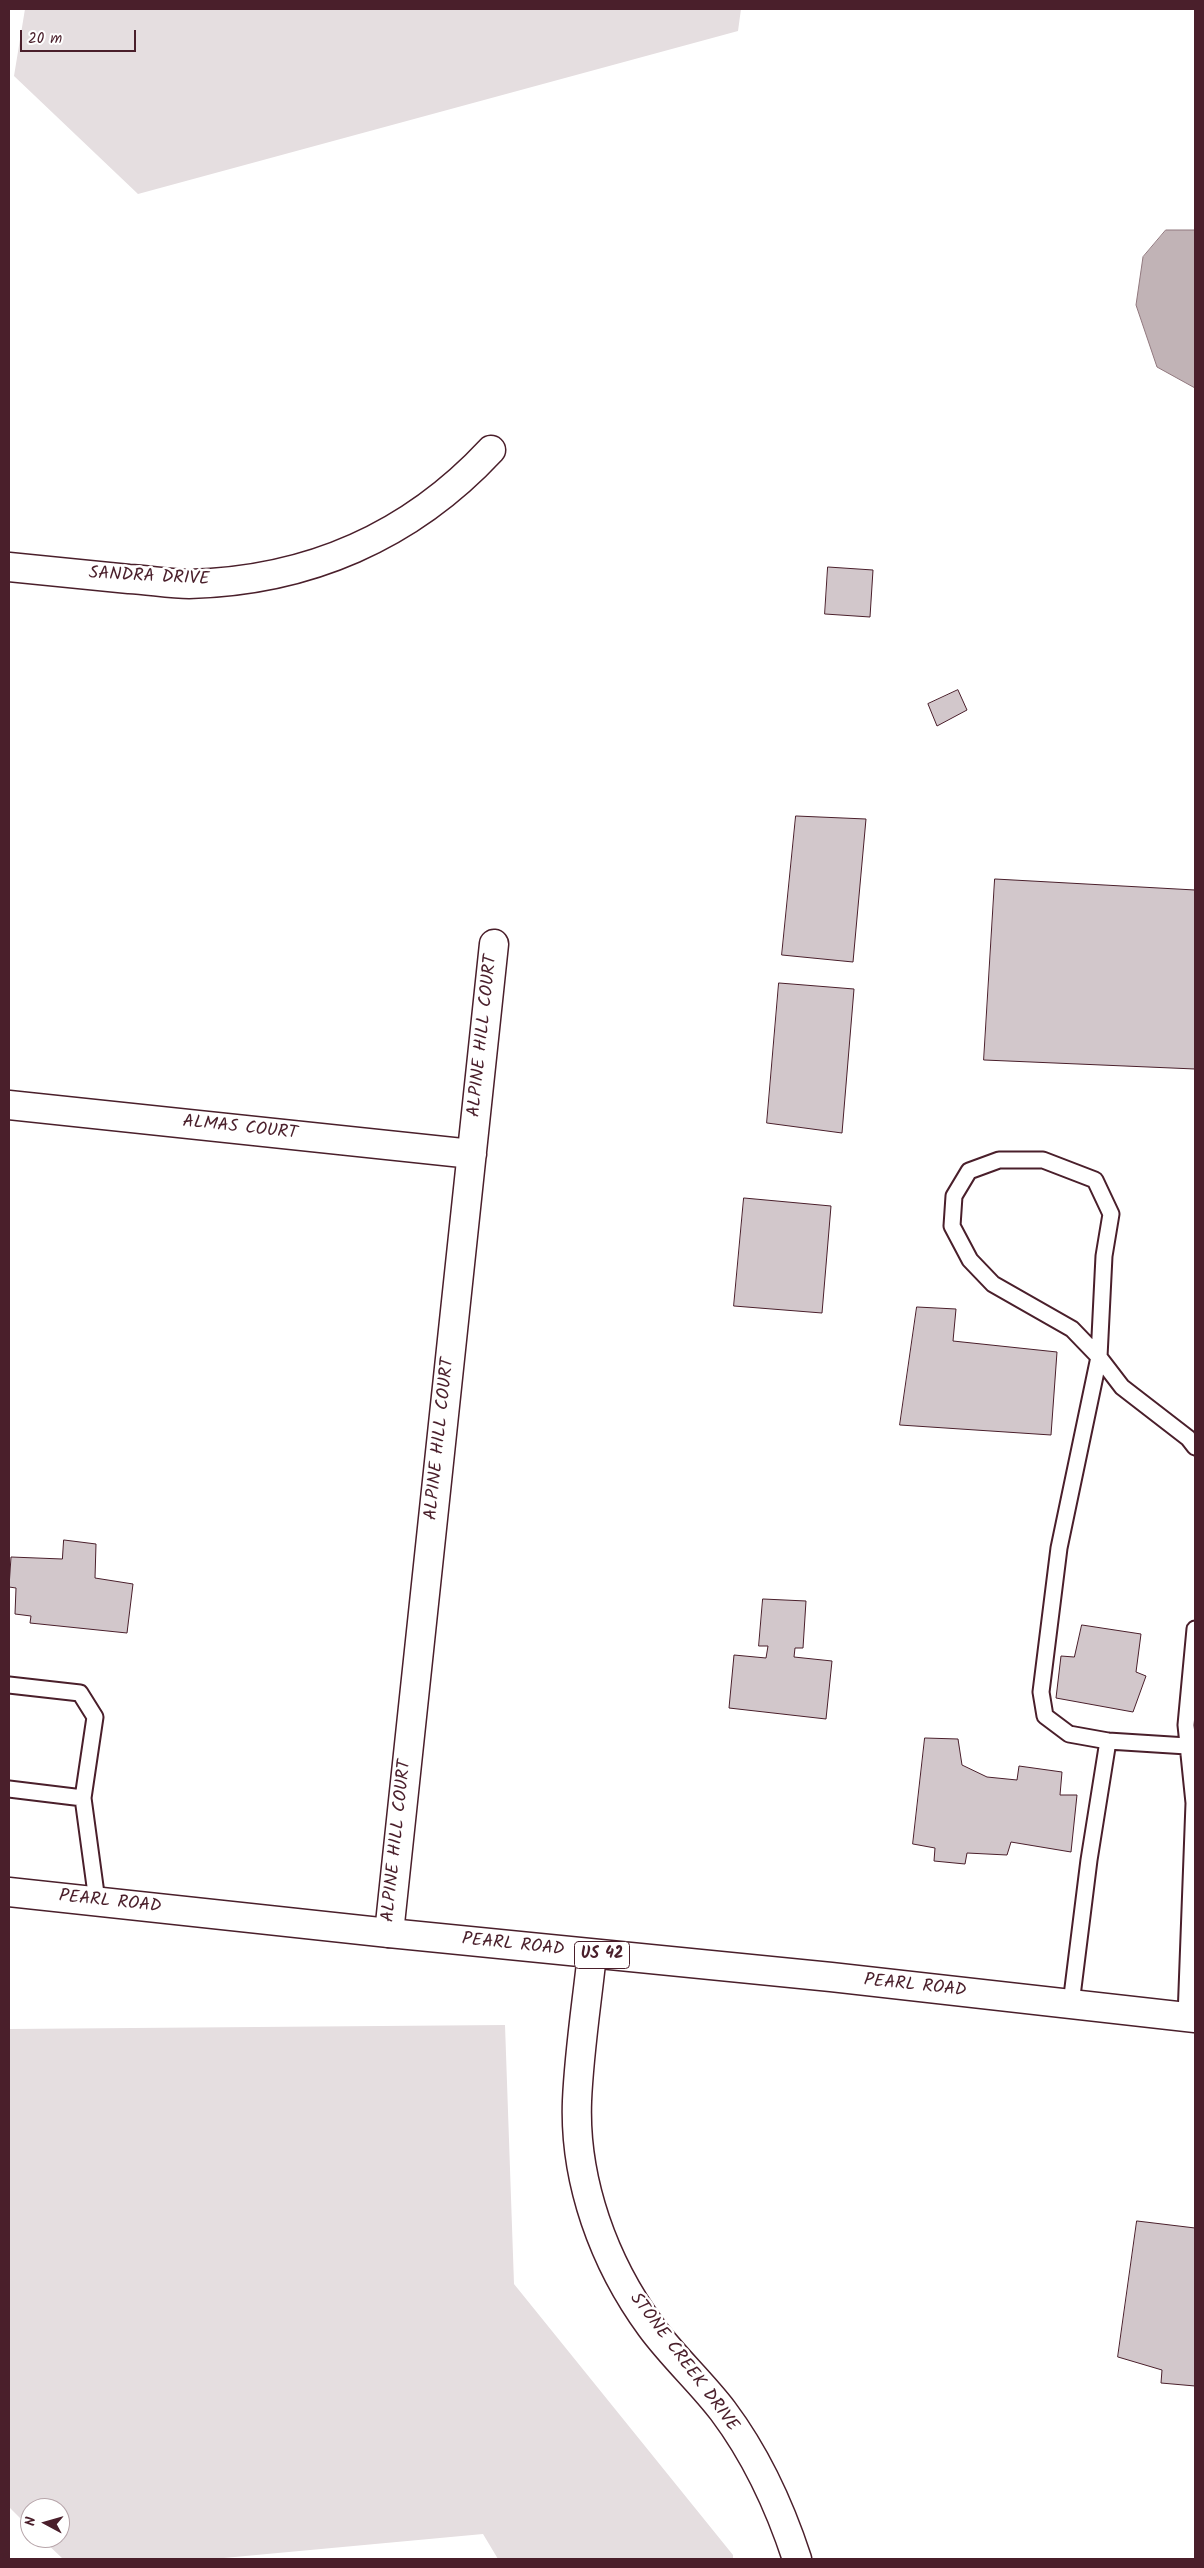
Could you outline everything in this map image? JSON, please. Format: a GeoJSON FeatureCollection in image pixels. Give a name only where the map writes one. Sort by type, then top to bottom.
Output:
{"type":"FeatureCollection","features":[{"type":"Feature","properties":{"kind":"street","name":"SANDRA DRIVE"},"geometry":{"type":"LineString","coordinates":[[9,567],[188,584],[250,580],[311,566],[370,543],[424,511],[476,466],[491,450]]}},
{"type":"Feature","properties":{"kind":"street","name":"ALPINE HILL COURT"},"geometry":{"type":"LineString","coordinates":[[389,1933],[494,944]]}},
{"type":"Feature","properties":{"kind":"street","name":"ALMAS COURT"},"geometry":{"type":"LineString","coordinates":[[9,1104],[472,1154]]}},
{"type":"Feature","properties":{"kind":"street","name":"PEARL ROAD"},"geometry":{"type":"LineString","coordinates":[[9,1892],[1191,2018]]}},
{"type":"Feature","properties":{"kind":"street","name":"STONE CREEK DRIVE"},"geometry":{"type":"LineString","coordinates":[[592,1954],[577,2102],[580,2158],[594,2218],[618,2275],[651,2327],[723,2411],[758,2466],[786,2524],[797,2559]]}},
{"type":"Feature","properties":{"kind":"lane"},"geometry":{"type":"LineString","coordinates":[[1187,1746],[1108,1741],[1069,1734],[1045,1716],[1041,1692],[1059,1548],[1099,1357],[1104,1256],[1111,1214],[1095,1180],[1043,1160],[999,1160],[969,1171],[954,1196],[952,1226],[970,1260],[993,1284],[1072,1329],[1099,1357],[1122,1387],[1188,1438],[1195,1447]]}},
{"type":"Feature","properties":{"kind":"lane"},"geometry":{"type":"LineString","coordinates":[[1191,2018],[1194,1803],[1186,1725],[1195,1629]]}},
{"type":"Feature","properties":{"kind":"lane"},"geometry":{"type":"LineString","coordinates":[[9,1685],[80,1693],[95,1717],[83,1798],[96,1902]]}},
{"type":"Feature","properties":{"kind":"lane"},"geometry":{"type":"LineString","coordinates":[[1071,2004],[1089,1860],[1108,1741]]}},
{"type":"Feature","properties":{"kind":"lane"},"geometry":{"type":"LineString","coordinates":[[9,1789],[83,1798]]}},
{"type":"Feature","properties":{"kind":"shaded area"},"geometry":{"type":"Polygon","coordinates":[[[25,9],[741,9],[738,31],[138,194],[14,76],[25,9]]]}},
{"type":"Feature","properties":{"kind":"shaded area"},"geometry":{"type":"Polygon","coordinates":[[[1166,230],[1195,230],[1195,388],[1157,367],[1136,305],[1143,257],[1166,230]]]}},
{"type":"Feature","properties":{"kind":"shaded area"},"geometry":{"type":"Polygon","coordinates":[[[505,2025],[514,2284],[733,2555],[733,2559],[498,2559],[483,2534],[213,2559],[63,2559],[51,2548],[70,2548],[70,2498],[20,2498],[20,2518],[9,2507],[9,2029],[505,2025]]]}},
{"type":"Feature","properties":{"kind":"building"},"geometry":{"type":"Polygon","coordinates":[[[828,567],[873,570],[870,617],[825,614],[828,567]]]}},
{"type":"Feature","properties":{"kind":"building"},"geometry":{"type":"Polygon","coordinates":[[[958,690],[967,710],[937,726],[928,704],[958,690]]]}},
{"type":"Feature","properties":{"kind":"building"},"geometry":{"type":"Polygon","coordinates":[[[796,816],[866,819],[853,962],[782,955],[796,816]]]}},
{"type":"Feature","properties":{"kind":"building"},"geometry":{"type":"Polygon","coordinates":[[[995,879],[1195,890],[1195,1069],[984,1060],[995,879]]]}},
{"type":"Feature","properties":{"kind":"building"},"geometry":{"type":"Polygon","coordinates":[[[779,983],[854,989],[842,1133],[767,1123],[779,983]]]}},
{"type":"Feature","properties":{"kind":"building"},"geometry":{"type":"Polygon","coordinates":[[[744,1198],[831,1206],[822,1313],[734,1306],[744,1198]]]}},
{"type":"Feature","properties":{"kind":"building"},"geometry":{"type":"Polygon","coordinates":[[[917,1307],[956,1309],[953,1341],[1057,1352],[1051,1435],[900,1425],[917,1307]]]}},
{"type":"Feature","properties":{"kind":"building"},"geometry":{"type":"Polygon","coordinates":[[[64,1540],[96,1544],[95,1578],[133,1584],[127,1633],[30,1623],[31,1616],[15,1614],[16,1588],[9,1587],[11,1557],[62,1559],[64,1540]]]}},
{"type":"Feature","properties":{"kind":"building"},"geometry":{"type":"Polygon","coordinates":[[[763,1599],[806,1601],[803,1648],[795,1648],[794,1657],[832,1661],[826,1719],[729,1708],[734,1655],[766,1658],[768,1646],[759,1646],[763,1599]]]}},
{"type":"Feature","properties":{"kind":"building"},"geometry":{"type":"Polygon","coordinates":[[[1082,1625],[1141,1634],[1136,1672],[1146,1676],[1133,1712],[1056,1698],[1061,1656],[1074,1657],[1082,1625]]]}},
{"type":"Feature","properties":{"kind":"building"},"geometry":{"type":"Polygon","coordinates":[[[925,1738],[958,1739],[962,1765],[987,1777],[1017,1780],[1019,1766],[1062,1772],[1060,1795],[1077,1795],[1071,1852],[1011,1842],[1007,1855],[967,1853],[965,1864],[934,1861],[935,1848],[913,1844],[925,1738]]]}},
{"type":"Feature","properties":{"kind":"building"},"geometry":{"type":"Polygon","coordinates":[[[1137,2221],[1195,2228],[1195,2386],[1161,2383],[1162,2370],[1118,2357],[1137,2221]]]}}]}
